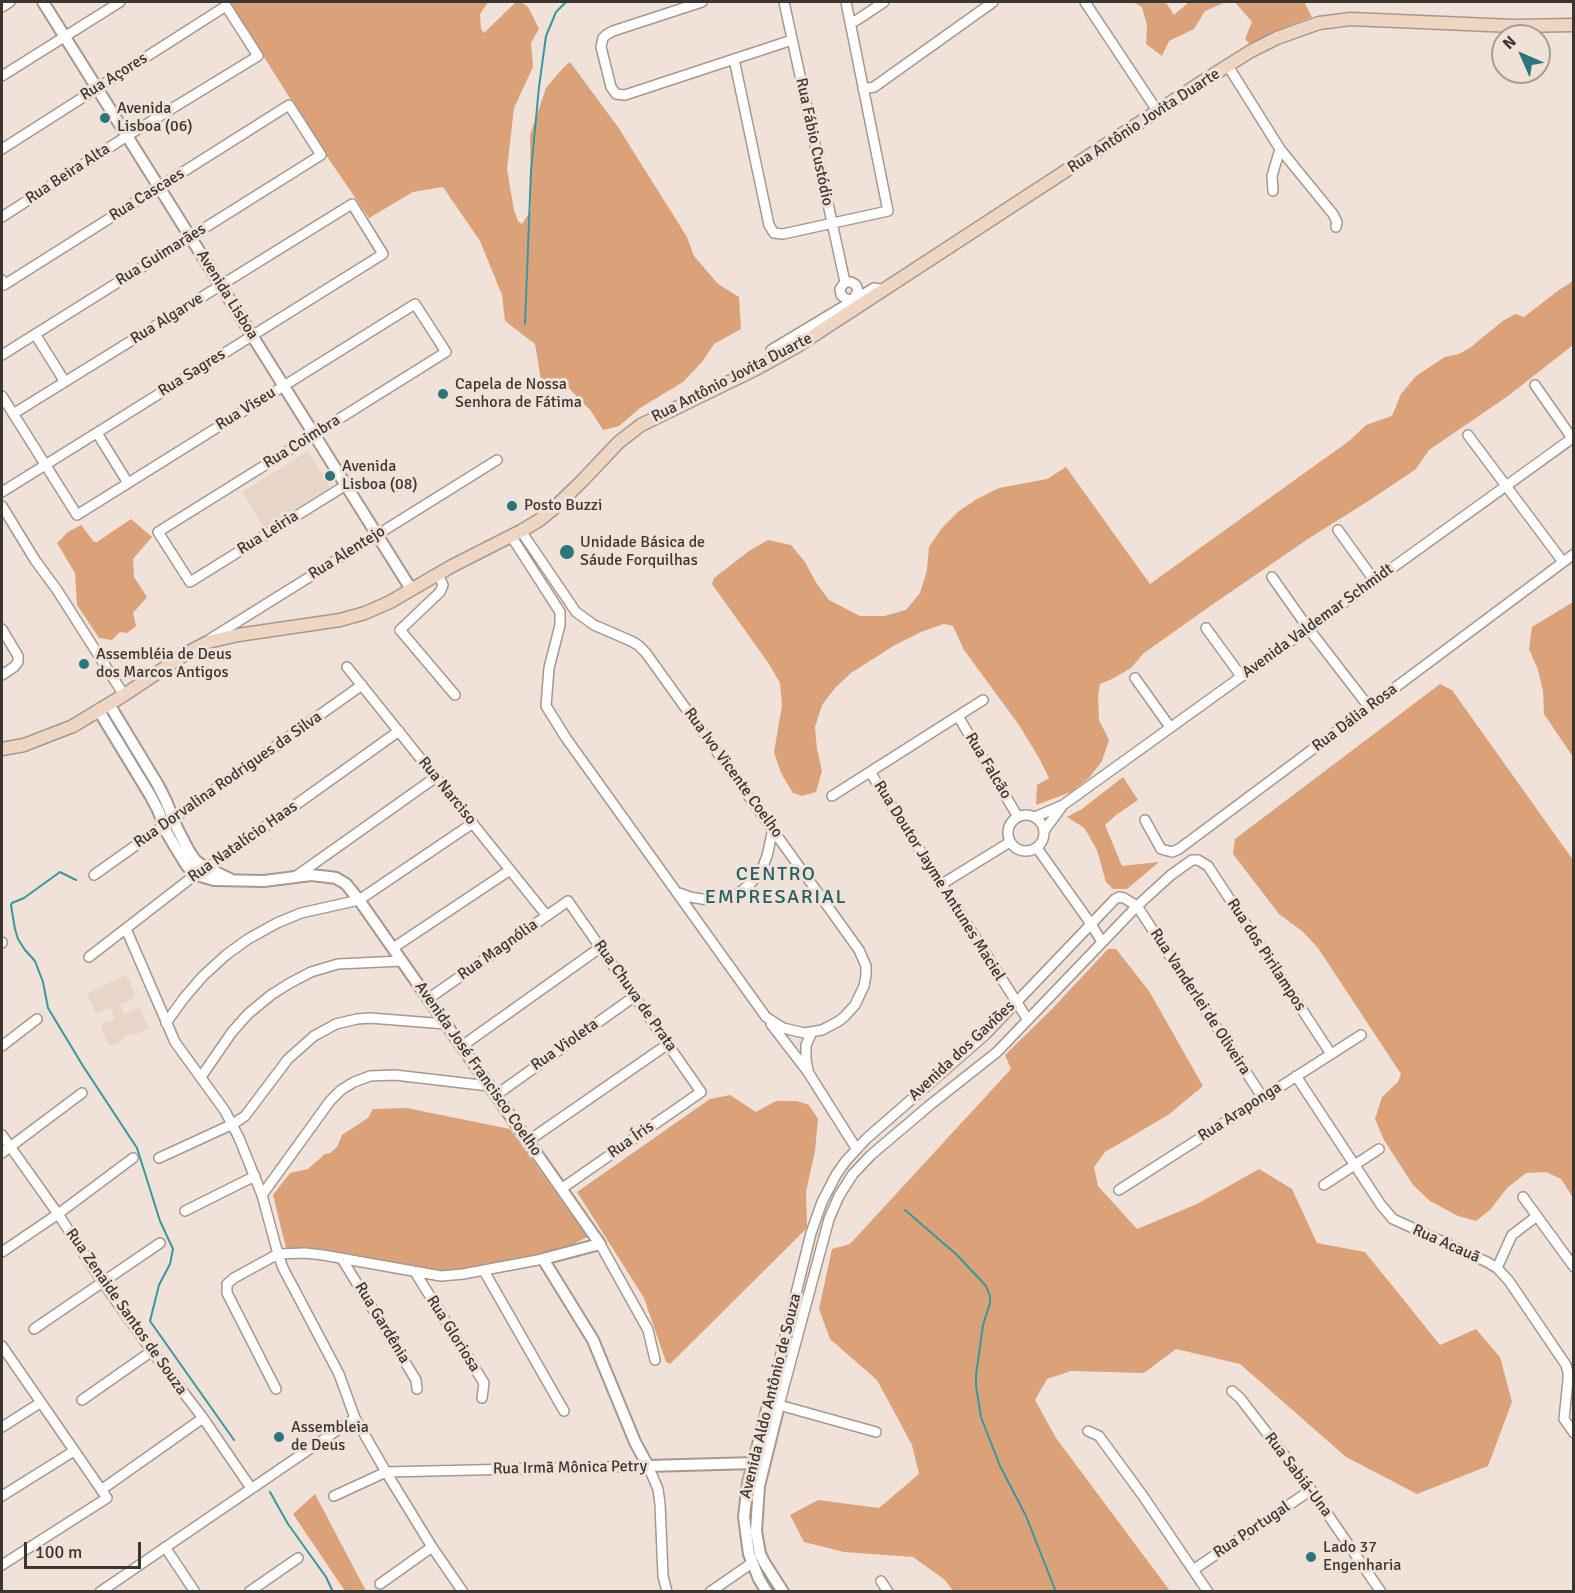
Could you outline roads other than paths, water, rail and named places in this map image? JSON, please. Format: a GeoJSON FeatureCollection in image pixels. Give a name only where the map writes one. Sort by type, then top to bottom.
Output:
{"type":"FeatureCollection","features":[{"type":"Feature","properties":{"kind":"main road","name":"Rua Antônio Jovita Duarte"},"geometry":{"type":"LineString","coordinates":[[3,747],[24,745],[72,726],[104,708],[197,646],[253,633],[352,617],[382,606],[516,534],[552,510],[619,442],[636,428],[796,347],[1263,45],[1318,23],[1337,20],[1514,26],[1574,25]]}},
{"type":"Feature","properties":{"kind":"street"},"geometry":{"type":"LineString","coordinates":[[2,7],[10,2]]}},
{"type":"Feature","properties":{"kind":"street","name":"Avenida Lisboa"},"geometry":{"type":"LineString","coordinates":[[43,2],[411,589]]}},
{"type":"Feature","properties":{"kind":"street"},"geometry":{"type":"LineString","coordinates":[[2,76],[120,2]]}},
{"type":"Feature","properties":{"kind":"street"},"geometry":{"type":"LineString","coordinates":[[702,2],[609,32],[603,38],[601,47],[611,87],[616,94],[625,95],[792,40]]}},
{"type":"Feature","properties":{"kind":"street","name":"Rua Fábio Custódio"},"geometry":{"type":"LineString","coordinates":[[784,2],[845,282],[856,285],[858,291],[853,300]]}},
{"type":"Feature","properties":{"kind":"street"},"geometry":{"type":"LineString","coordinates":[[734,59],[769,225],[774,232],[783,234],[888,211],[846,2]]}},
{"type":"Feature","properties":{"kind":"street"},"geometry":{"type":"LineString","coordinates":[[850,23],[857,21],[884,2]]}},
{"type":"Feature","properties":{"kind":"street"},"geometry":{"type":"LineString","coordinates":[[863,89],[874,87],[993,2]]}},
{"type":"Feature","properties":{"kind":"street"},"geometry":{"type":"LineString","coordinates":[[1085,2],[1158,112]]}},
{"type":"Feature","properties":{"kind":"street","name":"Rua Beira Alta"},"geometry":{"type":"LineString","coordinates":[[2,217],[127,136],[258,56],[226,6]]}},
{"type":"Feature","properties":{"kind":"street","name":"Rua Açores"},"geometry":{"type":"LineString","coordinates":[[2,148],[226,6]]}},
{"type":"Feature","properties":{"kind":"street"},"geometry":{"type":"LineString","coordinates":[[1228,66],[1280,149],[1333,214],[1337,222],[1336,227]]}},
{"type":"Feature","properties":{"kind":"street","name":"Rua Cascaes"},"geometry":{"type":"LineString","coordinates":[[3,282],[289,105],[321,155]]}},
{"type":"Feature","properties":{"kind":"street"},"geometry":{"type":"LineString","coordinates":[[1273,191],[1272,176],[1280,149]]}},
{"type":"Feature","properties":{"kind":"street","name":"Rua Guimarães"},"geometry":{"type":"LineString","coordinates":[[3,350],[35,334],[321,155]]}},
{"type":"Feature","properties":{"kind":"street","name":"Rua Algarve"},"geometry":{"type":"LineString","coordinates":[[13,414],[352,204],[383,254]]}},
{"type":"Feature","properties":{"kind":"street","name":"Rua Sagres"},"geometry":{"type":"LineString","coordinates":[[2,492],[383,254]]}},
{"type":"Feature","properties":{"kind":"street"},"geometry":{"type":"LineString","coordinates":[[772,360],[771,350],[874,288],[885,290]]}},
{"type":"Feature","properties":{"kind":"street","name":"Rua Coimbra"},"geometry":{"type":"LineString","coordinates":[[190,582],[158,532],[446,352],[415,304]]}},
{"type":"Feature","properties":{"kind":"street","name":"Rua Viseu"},"geometry":{"type":"LineString","coordinates":[[45,465],[77,515],[415,304]]}},
{"type":"Feature","properties":{"kind":"street"},"geometry":{"type":"LineString","coordinates":[[35,334],[65,382]]}},
{"type":"Feature","properties":{"kind":"street"},"geometry":{"type":"LineString","coordinates":[[1534,385],[1573,437]]}},
{"type":"Feature","properties":{"kind":"street"},"geometry":{"type":"LineString","coordinates":[[2,396],[45,465]]}},
{"type":"Feature","properties":{"kind":"street"},"geometry":{"type":"LineString","coordinates":[[97,433],[128,483]]}},
{"type":"Feature","properties":{"kind":"street"},"geometry":{"type":"LineString","coordinates":[[1468,435],[1563,562]]}},
{"type":"Feature","properties":{"kind":"street","name":"Avenida Valdemar Schmidt"},"geometry":{"type":"LineString","coordinates":[[1063,805],[1573,437]]}},
{"type":"Feature","properties":{"kind":"street","name":"Rua Alentejo"},"geometry":{"type":"LineString","coordinates":[[197,646],[497,460]]}},
{"type":"Feature","properties":{"kind":"street","name":"Rua Leiria"},"geometry":{"type":"LineString","coordinates":[[190,582],[346,485]]}},
{"type":"Feature","properties":{"kind":"street"},"geometry":{"type":"LineString","coordinates":[[2,506],[124,695]]}},
{"type":"Feature","properties":{"kind":"street"},"geometry":{"type":"LineString","coordinates":[[1338,530],[1374,580]]}},
{"type":"Feature","properties":{"kind":"street"},"geometry":{"type":"LineString","coordinates":[[516,534],[557,608],[561,620],[549,668],[546,706],[566,738],[679,893],[755,1003],[808,1072],[856,1148]]}},
{"type":"Feature","properties":{"kind":"street","name":"Rua Ivo Vicente Coelho"},"geometry":{"type":"LineString","coordinates":[[516,534],[576,612],[594,625],[631,641],[646,652],[863,957],[866,975],[864,986],[855,1005],[839,1021],[822,1030],[812,1032]]}},
{"type":"Feature","properties":{"kind":"street","name":"Rua Dália Rosa"},"geometry":{"type":"LineString","coordinates":[[1145,820],[1161,849],[1172,852],[1179,849],[1574,554]]}},
{"type":"Feature","properties":{"kind":"street"},"geometry":{"type":"LineString","coordinates":[[438,574],[443,585],[440,592],[400,630],[455,695]]}},
{"type":"Feature","properties":{"kind":"street"},"geometry":{"type":"LineString","coordinates":[[1272,577],[1369,707]]}},
{"type":"Feature","properties":{"kind":"street"},"geometry":{"type":"LineString","coordinates":[[561,620],[576,612]]}},
{"type":"Feature","properties":{"kind":"street"},"geometry":{"type":"LineString","coordinates":[[244,617],[245,627],[253,633]]}},
{"type":"Feature","properties":{"kind":"street"},"geometry":{"type":"LineString","coordinates":[[1206,628],[1241,676]]}},
{"type":"Feature","properties":{"kind":"street"},"geometry":{"type":"LineString","coordinates":[[2,629],[18,656],[18,662],[14,667],[2,675]]}},
{"type":"Feature","properties":{"kind":"street","name":"Rua Narciso"},"geometry":{"type":"LineString","coordinates":[[347,667],[547,916]]}},
{"type":"Feature","properties":{"kind":"street"},"geometry":{"type":"LineString","coordinates":[[1135,678],[1170,727]]}},
{"type":"Feature","properties":{"kind":"street","name":"Rua Dorvalina Rodrigues da Silva"},"geometry":{"type":"LineString","coordinates":[[94,875],[362,685]]}},
{"type":"Feature","properties":{"kind":"street"},"geometry":{"type":"LineString","coordinates":[[832,796],[983,700]]}},
{"type":"Feature","properties":{"kind":"street"},"geometry":{"type":"LineString","coordinates":[[104,708],[150,795],[166,834],[182,859],[197,875]]}},
{"type":"Feature","properties":{"kind":"street","name":"Avenida José Francisco Coelho"},"geometry":{"type":"LineString","coordinates":[[104,708],[158,785],[177,828],[196,861],[233,880]]}},
{"type":"Feature","properties":{"kind":"street","name":"Rua Falcão"},"geometry":{"type":"LineString","coordinates":[[958,716],[1018,817]]}},
{"type":"Feature","properties":{"kind":"street","name":"Rua Natalício Haas"},"geometry":{"type":"LineString","coordinates":[[89,957],[197,875],[399,731]]}},
{"type":"Feature","properties":{"kind":"street","name":"Rua Doutor Jayme Antunes Maciel"},"geometry":{"type":"LineString","coordinates":[[870,772],[1028,1020]]}},
{"type":"Feature","properties":{"kind":"street"},"geometry":{"type":"LineString","coordinates":[[295,877],[436,777]]}},
{"type":"Feature","properties":{"kind":"street"},"geometry":{"type":"LineString","coordinates":[[1035,817],[1063,805]]}},
{"type":"Feature","properties":{"kind":"street"},"geometry":{"type":"LineString","coordinates":[[1044,831],[1040,820],[1023,815],[1010,825],[1008,830],[1010,842],[1019,850],[1031,851],[1041,843],[1044,831],[1063,805]]}},
{"type":"Feature","properties":{"kind":"street"},"geometry":{"type":"LineString","coordinates":[[166,1023],[203,976],[248,939],[301,913],[359,900],[473,823]]}},
{"type":"Feature","properties":{"kind":"street"},"geometry":{"type":"LineString","coordinates":[[679,893],[708,900],[733,896],[743,891],[762,869],[773,829]]}},
{"type":"Feature","properties":{"kind":"street"},"geometry":{"type":"LineString","coordinates":[[942,884],[1010,842]]}},
{"type":"Feature","properties":{"kind":"street"},"geometry":{"type":"LineString","coordinates":[[1037,848],[1102,942]]}},
{"type":"Feature","properties":{"kind":"street","name":"Avenida dos Gaviões"},"geometry":{"type":"LineString","coordinates":[[825,1235],[839,1196],[862,1164],[930,1105],[997,1052],[1137,906],[1171,875],[1192,860],[1198,860]]}},
{"type":"Feature","properties":{"kind":"street","name":"Rua dos Pirilampos"},"geometry":{"type":"LineString","coordinates":[[1198,860],[1208,866],[1331,1054]]}},
{"type":"Feature","properties":{"kind":"street"},"geometry":{"type":"LineString","coordinates":[[393,948],[510,870]]}},
{"type":"Feature","properties":{"kind":"street","name":"Avenida José Francisco Coelho"},"geometry":{"type":"LineString","coordinates":[[197,875],[214,880],[264,881],[311,875],[336,878],[349,886],[600,1245],[648,1330],[655,1360]]}},
{"type":"Feature","properties":{"kind":"street","name":"Avenida dos Gaviões"},"geometry":{"type":"LineString","coordinates":[[811,1233],[826,1191],[856,1148],[985,1035],[1115,899],[1119,897],[1137,906]]}},
{"type":"Feature","properties":{"kind":"street","name":"Rua Magnólia"},"geometry":{"type":"LineString","coordinates":[[428,999],[568,901]]}},
{"type":"Feature","properties":{"kind":"street","name":"Rua Chuva de Prata"},"geometry":{"type":"LineString","coordinates":[[568,901],[701,1092]]}},
{"type":"Feature","properties":{"kind":"street","name":"Rua Vanderlei de Oliveira"},"geometry":{"type":"LineString","coordinates":[[1137,906],[1263,1098]]}},
{"type":"Feature","properties":{"kind":"street"},"geometry":{"type":"LineString","coordinates":[[126,929],[175,1042],[233,1124],[262,1195],[283,1268],[339,1374],[355,1418],[432,1547],[463,1592]]}},
{"type":"Feature","properties":{"kind":"street"},"geometry":{"type":"LineString","coordinates":[[462,1046],[601,947]]}},
{"type":"Feature","properties":{"kind":"street"},"geometry":{"type":"LineString","coordinates":[[201,1077],[232,1032],[248,1014],[271,995],[295,980],[338,964],[402,961]]}},
{"type":"Feature","properties":{"kind":"street","name":"Rua Violeta"},"geometry":{"type":"LineString","coordinates":[[492,1090],[635,996]]}},
{"type":"Feature","properties":{"kind":"street"},"geometry":{"type":"LineString","coordinates":[[766,1017],[775,1024],[793,1031],[812,1032]]}},
{"type":"Feature","properties":{"kind":"street"},"geometry":{"type":"LineString","coordinates":[[159,1158],[233,1124],[245,1116],[288,1059],[304,1043],[326,1029],[345,1021],[364,1018],[446,1024]]}},
{"type":"Feature","properties":{"kind":"street"},"geometry":{"type":"LineString","coordinates":[[2,1046],[37,1019]]}},
{"type":"Feature","properties":{"kind":"street"},"geometry":{"type":"LineString","coordinates":[[808,1072],[806,1045],[812,1032]]}},
{"type":"Feature","properties":{"kind":"street","name":"Rua Araponga"},"geometry":{"type":"LineString","coordinates":[[1119,1190],[1361,1035]]}},
{"type":"Feature","properties":{"kind":"street"},"geometry":{"type":"LineString","coordinates":[[528,1141],[668,1044]]}},
{"type":"Feature","properties":{"kind":"street"},"geometry":{"type":"LineString","coordinates":[[262,1195],[330,1101],[354,1082],[370,1076],[395,1075],[492,1090]]}},
{"type":"Feature","properties":{"kind":"street","name":"Rua Acauã"},"geometry":{"type":"LineString","coordinates":[[1296,1076],[1381,1205],[1393,1219],[1487,1262],[1497,1268],[1509,1281],[1566,1365],[1568,1380],[1564,1419],[1574,1433]]}},
{"type":"Feature","properties":{"kind":"street"},"geometry":{"type":"LineString","coordinates":[[920,1091],[928,1093],[931,1097],[930,1105]]}},
{"type":"Feature","properties":{"kind":"street","name":"Rua Íris"},"geometry":{"type":"LineString","coordinates":[[561,1188],[701,1092]]}},
{"type":"Feature","properties":{"kind":"street"},"geometry":{"type":"LineString","coordinates":[[6,1150],[82,1093]]}},
{"type":"Feature","properties":{"kind":"street","name":"Rua Zenaide Santos de Souza"},"geometry":{"type":"LineString","coordinates":[[2,1135],[6,1150],[58,1214],[103,1282],[203,1418],[251,1488]]}},
{"type":"Feature","properties":{"kind":"street"},"geometry":{"type":"LineString","coordinates":[[1324,1185],[1379,1149]]}},
{"type":"Feature","properties":{"kind":"street"},"geometry":{"type":"LineString","coordinates":[[2,1251],[58,1214],[133,1158]]}},
{"type":"Feature","properties":{"kind":"street"},"geometry":{"type":"LineString","coordinates":[[185,1212],[255,1176]]}},
{"type":"Feature","properties":{"kind":"street"},"geometry":{"type":"LineString","coordinates":[[826,1191],[830,1197],[839,1196]]}},
{"type":"Feature","properties":{"kind":"street"},"geometry":{"type":"LineString","coordinates":[[1523,1197],[1574,1267]]}},
{"type":"Feature","properties":{"kind":"street"},"geometry":{"type":"LineString","coordinates":[[1497,1268],[1512,1235],[1537,1216]]}},
{"type":"Feature","properties":{"kind":"street","name":"Avenida Aldo Antônio de Souza"},"geometry":{"type":"LineString","coordinates":[[783,1592],[760,1554],[756,1531],[759,1486],[774,1403],[811,1233]]}},
{"type":"Feature","properties":{"kind":"street","name":"Avenida Aldo Antônio de Souza"},"geometry":{"type":"LineString","coordinates":[[767,1592],[752,1563],[746,1544],[745,1501],[754,1463],[825,1235]]}},
{"type":"Feature","properties":{"kind":"street"},"geometry":{"type":"LineString","coordinates":[[34,1329],[160,1243]]}},
{"type":"Feature","properties":{"kind":"street"},"geometry":{"type":"LineString","coordinates":[[276,1389],[227,1293],[227,1284],[278,1254],[305,1253],[441,1276],[484,1271],[600,1245]]}},
{"type":"Feature","properties":{"kind":"street","name":"Rua Gardênia"},"geometry":{"type":"LineString","coordinates":[[342,1259],[416,1380],[417,1389]]}},
{"type":"Feature","properties":{"kind":"street"},"geometry":{"type":"LineString","coordinates":[[543,1259],[593,1340],[635,1442],[658,1489],[663,1576],[667,1592]]}},
{"type":"Feature","properties":{"kind":"street"},"geometry":{"type":"LineString","coordinates":[[484,1271],[564,1411]]}},
{"type":"Feature","properties":{"kind":"street","name":"Rua Gloriosa"},"geometry":{"type":"LineString","coordinates":[[415,1272],[484,1383],[482,1398]]}},
{"type":"Feature","properties":{"kind":"street"},"geometry":{"type":"LineString","coordinates":[[82,1400],[152,1351]]}},
{"type":"Feature","properties":{"kind":"street"},"geometry":{"type":"LineString","coordinates":[[3,1353],[104,1494]]}},
{"type":"Feature","properties":{"kind":"street","name":"Rua Sabiá-Una"},"geometry":{"type":"LineString","coordinates":[[1232,1392],[1240,1398],[1311,1490],[1381,1592]]}},
{"type":"Feature","properties":{"kind":"street"},"geometry":{"type":"LineString","coordinates":[[2,1427],[40,1403]]}},
{"type":"Feature","properties":{"kind":"street"},"geometry":{"type":"LineString","coordinates":[[774,1403],[876,1432]]}},
{"type":"Feature","properties":{"kind":"street"},"geometry":{"type":"LineString","coordinates":[[2,1565],[104,1494],[203,1418]]}},
{"type":"Feature","properties":{"kind":"street"},"geometry":{"type":"LineString","coordinates":[[100,1592],[355,1418]]}},
{"type":"Feature","properties":{"kind":"street"},"geometry":{"type":"LineString","coordinates":[[1088,1431],[1100,1436],[1208,1592]]}},
{"type":"Feature","properties":{"kind":"street"},"geometry":{"type":"LineString","coordinates":[[2,1496],[74,1451]]}},
{"type":"Feature","properties":{"kind":"street","name":"Rua Irmã Mônica Petry"},"geometry":{"type":"LineString","coordinates":[[386,1472],[754,1463]]}},
{"type":"Feature","properties":{"kind":"street"},"geometry":{"type":"LineString","coordinates":[[334,1496],[386,1472]]}},
{"type":"Feature","properties":{"kind":"street","name":"Rua Portugal"},"geometry":{"type":"LineString","coordinates":[[1193,1570],[1311,1490]]}},
{"type":"Feature","properties":{"kind":"street"},"geometry":{"type":"LineString","coordinates":[[165,1547],[195,1592]]}},
{"type":"Feature","properties":{"kind":"street"},"geometry":{"type":"LineString","coordinates":[[380,1584],[432,1547]]}},
{"type":"Feature","properties":{"kind":"street"},"geometry":{"type":"LineString","coordinates":[[249,1592],[298,1558]]}},
{"type":"Feature","properties":{"kind":"street"},"geometry":{"type":"LineString","coordinates":[[710,1592],[752,1563]]}},
{"type":"Feature","properties":{"kind":"street"},"geometry":{"type":"LineString","coordinates":[[881,1581],[888,1592]]}},
{"type":"Feature","properties":{"kind":"waterway"},"geometry":{"type":"LineString","coordinates":[[525,324],[531,171],[539,87],[546,36],[556,12],[566,2]]}},
{"type":"Feature","properties":{"kind":"waterway"},"geometry":{"type":"LineString","coordinates":[[76,880],[60,872],[24,898],[12,903],[15,929],[18,939],[35,961],[43,982],[48,1008],[137,1148],[160,1221],[173,1249],[170,1264],[159,1285],[150,1321],[234,1440]]}},
{"type":"Feature","properties":{"kind":"waterway"},"geometry":{"type":"LineString","coordinates":[[905,1210],[957,1255],[986,1286],[990,1296],[983,1325],[976,1375],[981,1417],[1000,1466],[1026,1516],[1056,1592]]}},
{"type":"Feature","properties":{"kind":"waterway"},"geometry":{"type":"LineString","coordinates":[[270,1492],[288,1524],[326,1577],[333,1592]]}},
{"type":"Feature","properties":{"kind":"place","name":"Avenida Lisboa (06)"},"geometry":{"type":"Point","coordinates":[105,118]}},
{"type":"Feature","properties":{"kind":"place","name":"Capela de Nossa Senhora de Fátima"},"geometry":{"type":"Point","coordinates":[443,394]}},
{"type":"Feature","properties":{"kind":"place","name":"Avenida Lisboa (08)"},"geometry":{"type":"Point","coordinates":[330,476]}},
{"type":"Feature","properties":{"kind":"place","name":"Posto Buzzi"},"geometry":{"type":"Point","coordinates":[512,506]}},
{"type":"Feature","properties":{"kind":"place","name":"Unidade Básica de Sáude Forquilhas"},"geometry":{"type":"Point","coordinates":[567,552]}},
{"type":"Feature","properties":{"kind":"place","name":"Assembléia de Deus dos Marcos Antigos"},"geometry":{"type":"Point","coordinates":[84,664]}},
{"type":"Feature","properties":{"kind":"place","name":"Assembleia de Deus"},"geometry":{"type":"Point","coordinates":[279,1437]}},
{"type":"Feature","properties":{"kind":"place","name":"Lado 37 Engenharia"},"geometry":{"type":"Point","coordinates":[1311,1557]}},
{"type":"Feature","properties":{"kind":"district","name":"CENTRO EMPRESARIAL"},"geometry":{"type":"Point","coordinates":[776,886]}}]}
